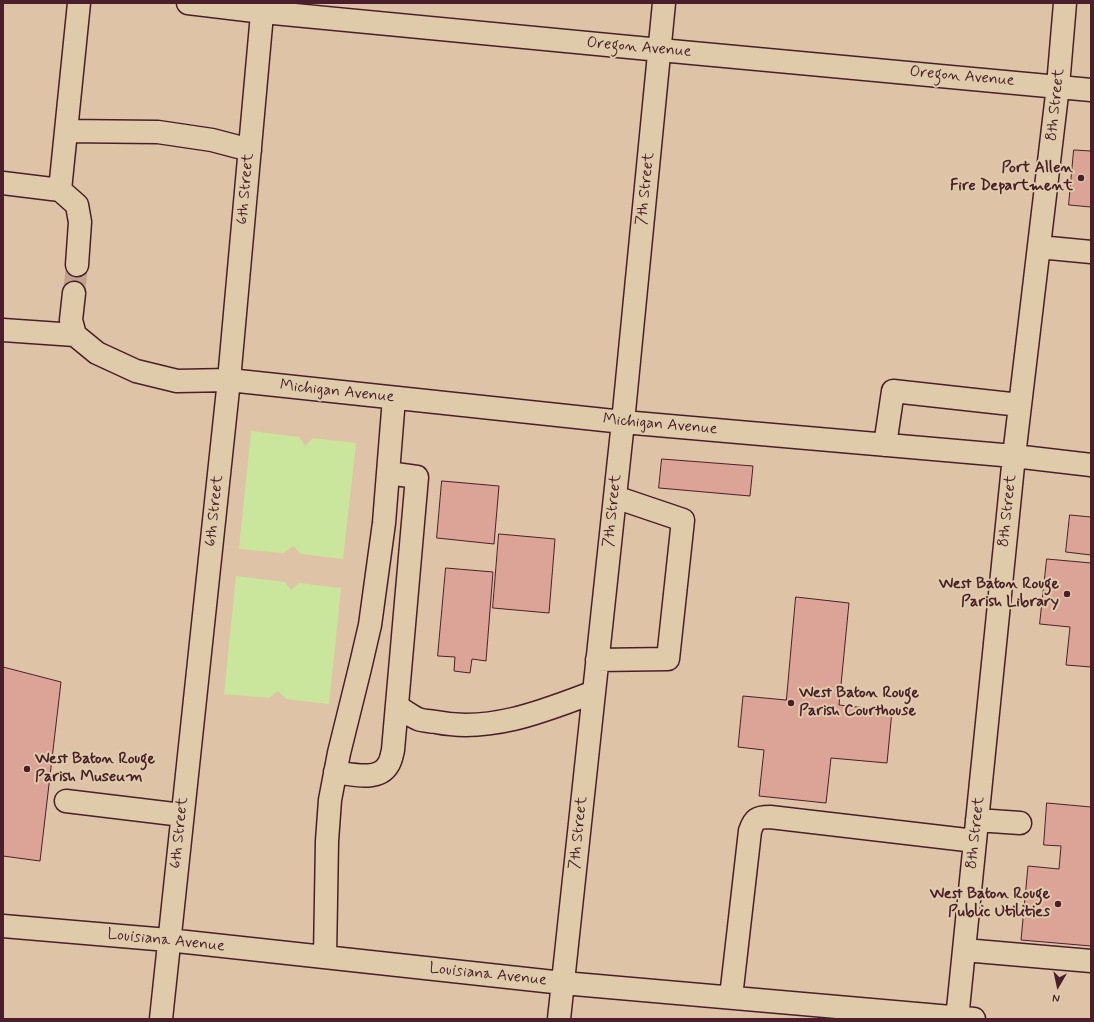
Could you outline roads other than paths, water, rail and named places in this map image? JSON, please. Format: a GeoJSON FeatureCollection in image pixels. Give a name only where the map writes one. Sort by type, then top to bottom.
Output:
{"type":"FeatureCollection","features":[{"type":"Feature","properties":{"kind":"street"},"geometry":{"type":"LineString","coordinates":[[60,190],[79,3]]}},
{"type":"Feature","properties":{"kind":"street","name":"Oregon Avenue"},"geometry":{"type":"LineString","coordinates":[[188,3],[263,7],[660,50],[1091,90]]}},
{"type":"Feature","properties":{"kind":"street","name":"7th Street"},"geometry":{"type":"LineString","coordinates":[[559,1019],[623,422],[664,3]]}},
{"type":"Feature","properties":{"kind":"street","name":"8th Street"},"geometry":{"type":"LineString","coordinates":[[963,1018],[964,950],[977,820],[1014,456],[1058,86],[1066,3]]}},
{"type":"Feature","properties":{"kind":"street","name":"6th Street"},"geometry":{"type":"LineString","coordinates":[[160,1019],[229,380],[263,7]]}},
{"type":"Feature","properties":{"kind":"street"},"geometry":{"type":"LineString","coordinates":[[66,131],[158,132],[212,140],[250,150]]}},
{"type":"Feature","properties":{"kind":"street"},"geometry":{"type":"LineString","coordinates":[[3,183],[60,190],[77,205],[80,222],[77,265]]}},
{"type":"Feature","properties":{"kind":"street"},"geometry":{"type":"LineString","coordinates":[[1039,247],[1091,252]]}},
{"type":"Feature","properties":{"kind":"street"},"geometry":{"type":"LineString","coordinates":[[3,330],[75,335],[71,320],[74,292]]}},
{"type":"Feature","properties":{"kind":"street","name":"Michigan Avenue"},"geometry":{"type":"LineString","coordinates":[[75,335],[97,353],[136,371],[177,381],[229,380],[623,422],[1014,456],[1091,465]]}},
{"type":"Feature","properties":{"kind":"street"},"geometry":{"type":"LineString","coordinates":[[885,445],[893,391],[1020,405]]}},
{"type":"Feature","properties":{"kind":"street"},"geometry":{"type":"LineString","coordinates":[[325,957],[327,841],[330,800],[335,772],[370,625],[384,523],[394,398]]}},
{"type":"Feature","properties":{"kind":"street"},"geometry":{"type":"LineString","coordinates":[[335,772],[367,776],[379,773],[388,765],[393,750],[416,477],[388,473]]}},
{"type":"Feature","properties":{"kind":"street"},"geometry":{"type":"LineString","coordinates":[[598,660],[668,659],[683,520],[615,497]]}},
{"type":"Feature","properties":{"kind":"street"},"geometry":{"type":"LineString","coordinates":[[397,706],[418,719],[446,724],[475,725],[506,721],[542,712],[594,692]]}},
{"type":"Feature","properties":{"kind":"street"},"geometry":{"type":"LineString","coordinates":[[66,801],[182,815]]}},
{"type":"Feature","properties":{"kind":"street"},"geometry":{"type":"LineString","coordinates":[[731,997],[750,831],[752,823],[760,817],[975,841]]}},
{"type":"Feature","properties":{"kind":"street"},"geometry":{"type":"LineString","coordinates":[[977,820],[1020,823]]}},
{"type":"Feature","properties":{"kind":"street","name":"Louisiana Avenue"},"geometry":{"type":"LineString","coordinates":[[3,926],[168,940],[563,983],[731,997],[787,1011],[963,1018]]}},
{"type":"Feature","properties":{"kind":"street"},"geometry":{"type":"LineString","coordinates":[[964,950],[1091,961]]}},
{"type":"Feature","properties":{"kind":"tunnel"},"geometry":{"type":"LineString","coordinates":[[74,293],[77,265]]}},
{"type":"Feature","properties":{"kind":"place","name":"Port Allen Fire Department"},"geometry":{"type":"Point","coordinates":[1081,178]}},
{"type":"Feature","properties":{"kind":"place","name":"West Baton Rouge Parish Library"},"geometry":{"type":"Point","coordinates":[1067,594]}},
{"type":"Feature","properties":{"kind":"place","name":"West Baton Rouge Parish Courthouse"},"geometry":{"type":"Point","coordinates":[791,703]}},
{"type":"Feature","properties":{"kind":"place","name":"West Baton Rouge Parish Museum"},"geometry":{"type":"Point","coordinates":[27,769]}},
{"type":"Feature","properties":{"kind":"place","name":"West Baton Rouge Public Utilities"},"geometry":{"type":"Point","coordinates":[1058,904]}}]}
